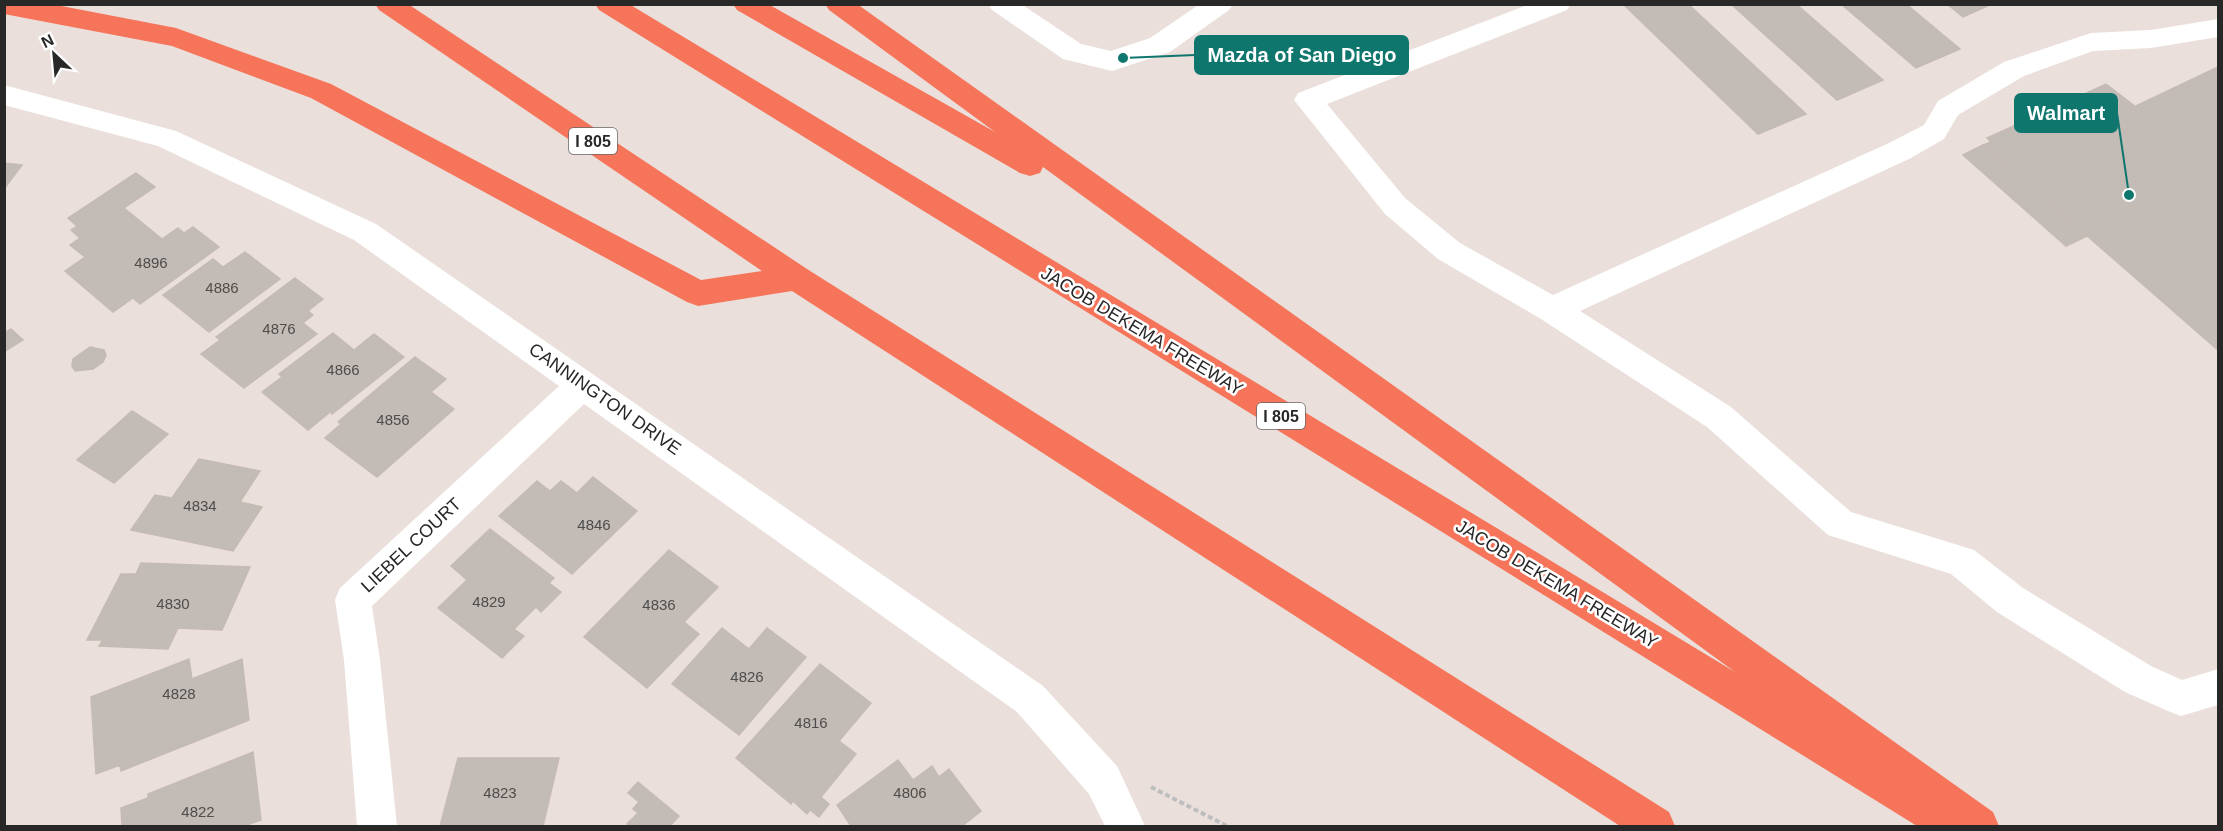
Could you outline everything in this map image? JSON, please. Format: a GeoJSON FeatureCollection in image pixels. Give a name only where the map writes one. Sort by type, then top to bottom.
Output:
{"type":"FeatureCollection","features":[{"type":"Feature","properties":{"kind":"highway"},"geometry":{"type":"LineString","coordinates":[[381,4],[398,11]]}},
{"type":"Feature","properties":{"kind":"highway","name":"JACOB DEKEMA FREEWAY"},"geometry":{"type":"LineString","coordinates":[[608,4],[1953,826]]}},
{"type":"Feature","properties":{"kind":"highway"},"geometry":{"type":"LineString","coordinates":[[746,4],[1048,175],[1207,269]]}},
{"type":"Feature","properties":{"kind":"highway"},"geometry":{"type":"LineString","coordinates":[[837,4],[1979,826]]}},
{"type":"Feature","properties":{"kind":"highway"},"geometry":{"type":"LineString","coordinates":[[4,5],[176,37],[321,92],[698,293],[796,278]]}},
{"type":"Feature","properties":{"kind":"highway","name":"I 805"},"geometry":{"type":"LineString","coordinates":[[398,11],[796,278],[1655,826]]}},
{"type":"Feature","properties":{"kind":"street"},"geometry":{"type":"LineString","coordinates":[[1000,4],[1072,52],[1112,61],[1160,45],[1220,4]]}},
{"type":"Feature","properties":{"kind":"street"},"geometry":{"type":"LineString","coordinates":[[1558,4],[1308,100],[1395,206],[1449,251],[1552,310],[1719,417],[1840,524],[1962,561],[2010,600],[2138,679],[2181,698],[2218,687]]}},
{"type":"Feature","properties":{"kind":"street"},"geometry":{"type":"LineString","coordinates":[[1552,310],[1899,151],[1934,132],[1948,108],[2014,69],[2091,42],[2151,39],[2218,28]]}},
{"type":"Feature","properties":{"kind":"street","name":"CANNINGTON DRIVE"},"geometry":{"type":"LineString","coordinates":[[4,95],[166,138],[365,232],[1030,699],[1102,780],[1125,826]]}},
{"type":"Feature","properties":{"kind":"street","name":"LIEBEL COURT"},"geometry":{"type":"LineString","coordinates":[[377,826],[362,660],[353,600],[584,384]]}},
{"type":"Feature","properties":{"kind":"building"},"geometry":{"type":"Polygon","coordinates":[[[1623,4],[1688,4],[1806,114],[1758,134],[1623,4]]]}},
{"type":"Feature","properties":{"kind":"building"},"geometry":{"type":"Polygon","coordinates":[[[1731,4],[1796,4],[1883,80],[1837,100],[1731,4]]]}},
{"type":"Feature","properties":{"kind":"building"},"geometry":{"type":"Polygon","coordinates":[[[1841,4],[1906,4],[1960,49],[1916,68],[1841,4]]]}},
{"type":"Feature","properties":{"kind":"building"},"geometry":{"type":"Polygon","coordinates":[[[1947,4],[1992,4],[1963,17],[1947,4]]]}},
{"type":"Feature","properties":{"kind":"building"},"geometry":{"type":"Polygon","coordinates":[[[2218,67],[2218,350],[1983,145],[1991,142],[1987,138],[2089,92],[2117,115],[2218,67]]]}},
{"type":"Feature","properties":{"kind":"building"},"geometry":{"type":"Polygon","coordinates":[[[2106,84],[2136,107],[2117,115],[2089,92],[2106,84]]]}},
{"type":"Feature","properties":{"kind":"building"},"geometry":{"type":"Polygon","coordinates":[[[1983,145],[2087,236],[2066,246],[1963,155],[1983,145]]]}},
{"type":"Feature","properties":{"kind":"building"},"geometry":{"type":"Polygon","coordinates":[[[4,163],[22,165],[4,189],[4,163]]]}},
{"type":"Feature","properties":{"kind":"building"},"geometry":{"type":"Polygon","coordinates":[[[136,173],[155,187],[124,208],[162,239],[178,228],[184,233],[193,227],[219,247],[140,304],[133,298],[113,312],[65,271],[85,257],[70,245],[80,238],[71,230],[77,226],[68,218],[136,173]]]}},
{"type":"Feature","properties":{"kind":"building"},"geometry":{"type":"Polygon","coordinates":[[[245,252],[280,279],[209,332],[163,295],[213,259],[223,267],[245,252]]]}},
{"type":"Feature","properties":{"kind":"building"},"geometry":{"type":"Polygon","coordinates":[[[295,278],[323,299],[308,311],[313,315],[303,323],[317,334],[244,388],[201,354],[220,340],[216,337],[295,278]]]}},
{"type":"Feature","properties":{"kind":"building"},"geometry":{"type":"Polygon","coordinates":[[[11,329],[23,340],[4,352],[4,333],[11,329]]]}},
{"type":"Feature","properties":{"kind":"building"},"geometry":{"type":"Polygon","coordinates":[[[333,333],[354,350],[374,334],[404,357],[308,430],[262,392],[282,377],[279,374],[333,333]]]}},
{"type":"Feature","properties":{"kind":"building"},"geometry":{"type":"Polygon","coordinates":[[[90,347],[104,350],[106,355],[103,362],[93,369],[75,371],[72,366],[73,359],[90,347]]]}},
{"type":"Feature","properties":{"kind":"building"},"geometry":{"type":"Polygon","coordinates":[[[415,357],[446,379],[431,392],[454,409],[377,477],[325,438],[341,424],[338,422],[415,357]]]}},
{"type":"Feature","properties":{"kind":"building"},"geometry":{"type":"Polygon","coordinates":[[[132,411],[168,434],[114,483],[77,460],[132,411]]]}},
{"type":"Feature","properties":{"kind":"building"},"geometry":{"type":"Polygon","coordinates":[[[199,459],[260,471],[240,502],[262,507],[233,551],[131,530],[155,495],[172,498],[199,459]]]}},
{"type":"Feature","properties":{"kind":"building"},"geometry":{"type":"Polygon","coordinates":[[[593,477],[637,511],[572,574],[499,516],[537,481],[550,491],[561,481],[577,493],[593,477]]]}},
{"type":"Feature","properties":{"kind":"building"},"geometry":{"type":"Polygon","coordinates":[[[490,529],[554,578],[549,583],[561,592],[541,612],[536,607],[514,629],[524,636],[502,658],[438,608],[467,580],[451,566],[490,529]]]}},
{"type":"Feature","properties":{"kind":"building"},"geometry":{"type":"Polygon","coordinates":[[[669,550],[718,587],[684,622],[699,634],[647,688],[584,637],[669,550]]]}},
{"type":"Feature","properties":{"kind":"building"},"geometry":{"type":"Polygon","coordinates":[[[141,563],[250,567],[222,630],[178,628],[168,649],[99,646],[103,640],[87,640],[121,574],[136,574],[141,563]]]}},
{"type":"Feature","properties":{"kind":"building"},"geometry":{"type":"Polygon","coordinates":[[[722,628],[749,649],[767,628],[806,657],[739,735],[672,684],[722,628]]]}},
{"type":"Feature","properties":{"kind":"building"},"geometry":{"type":"Polygon","coordinates":[[[189,659],[192,679],[242,659],[249,720],[121,771],[120,765],[96,774],[91,697],[189,659]]]}},
{"type":"Feature","properties":{"kind":"building"},"geometry":{"type":"Polygon","coordinates":[[[820,664],[871,703],[839,741],[856,754],[821,797],[829,804],[819,817],[810,810],[807,814],[793,801],[791,804],[736,758],[820,664]]]}},
{"type":"Feature","properties":{"kind":"building"},"geometry":{"type":"Polygon","coordinates":[[[253,752],[261,820],[244,826],[122,826],[121,808],[148,798],[148,794],[253,752]]]}},
{"type":"Feature","properties":{"kind":"building"},"geometry":{"type":"Polygon","coordinates":[[[458,758],[559,758],[543,826],[440,826],[458,758]]]}},
{"type":"Feature","properties":{"kind":"building"},"geometry":{"type":"Polygon","coordinates":[[[898,760],[913,780],[932,766],[939,777],[949,769],[981,811],[962,826],[851,826],[837,805],[898,760]]]}},
{"type":"Feature","properties":{"kind":"building"},"geometry":{"type":"Polygon","coordinates":[[[638,782],[679,816],[670,826],[630,826],[627,824],[638,813],[633,809],[639,802],[628,793],[638,782]]]}},
{"type":"Feature","properties":{"kind":"place","name":"Mazda of San Diego"},"geometry":{"type":"Point","coordinates":[1123,58]}},
{"type":"Feature","properties":{"kind":"place","name":"Walmart"},"geometry":{"type":"Point","coordinates":[2129,195]}}]}
